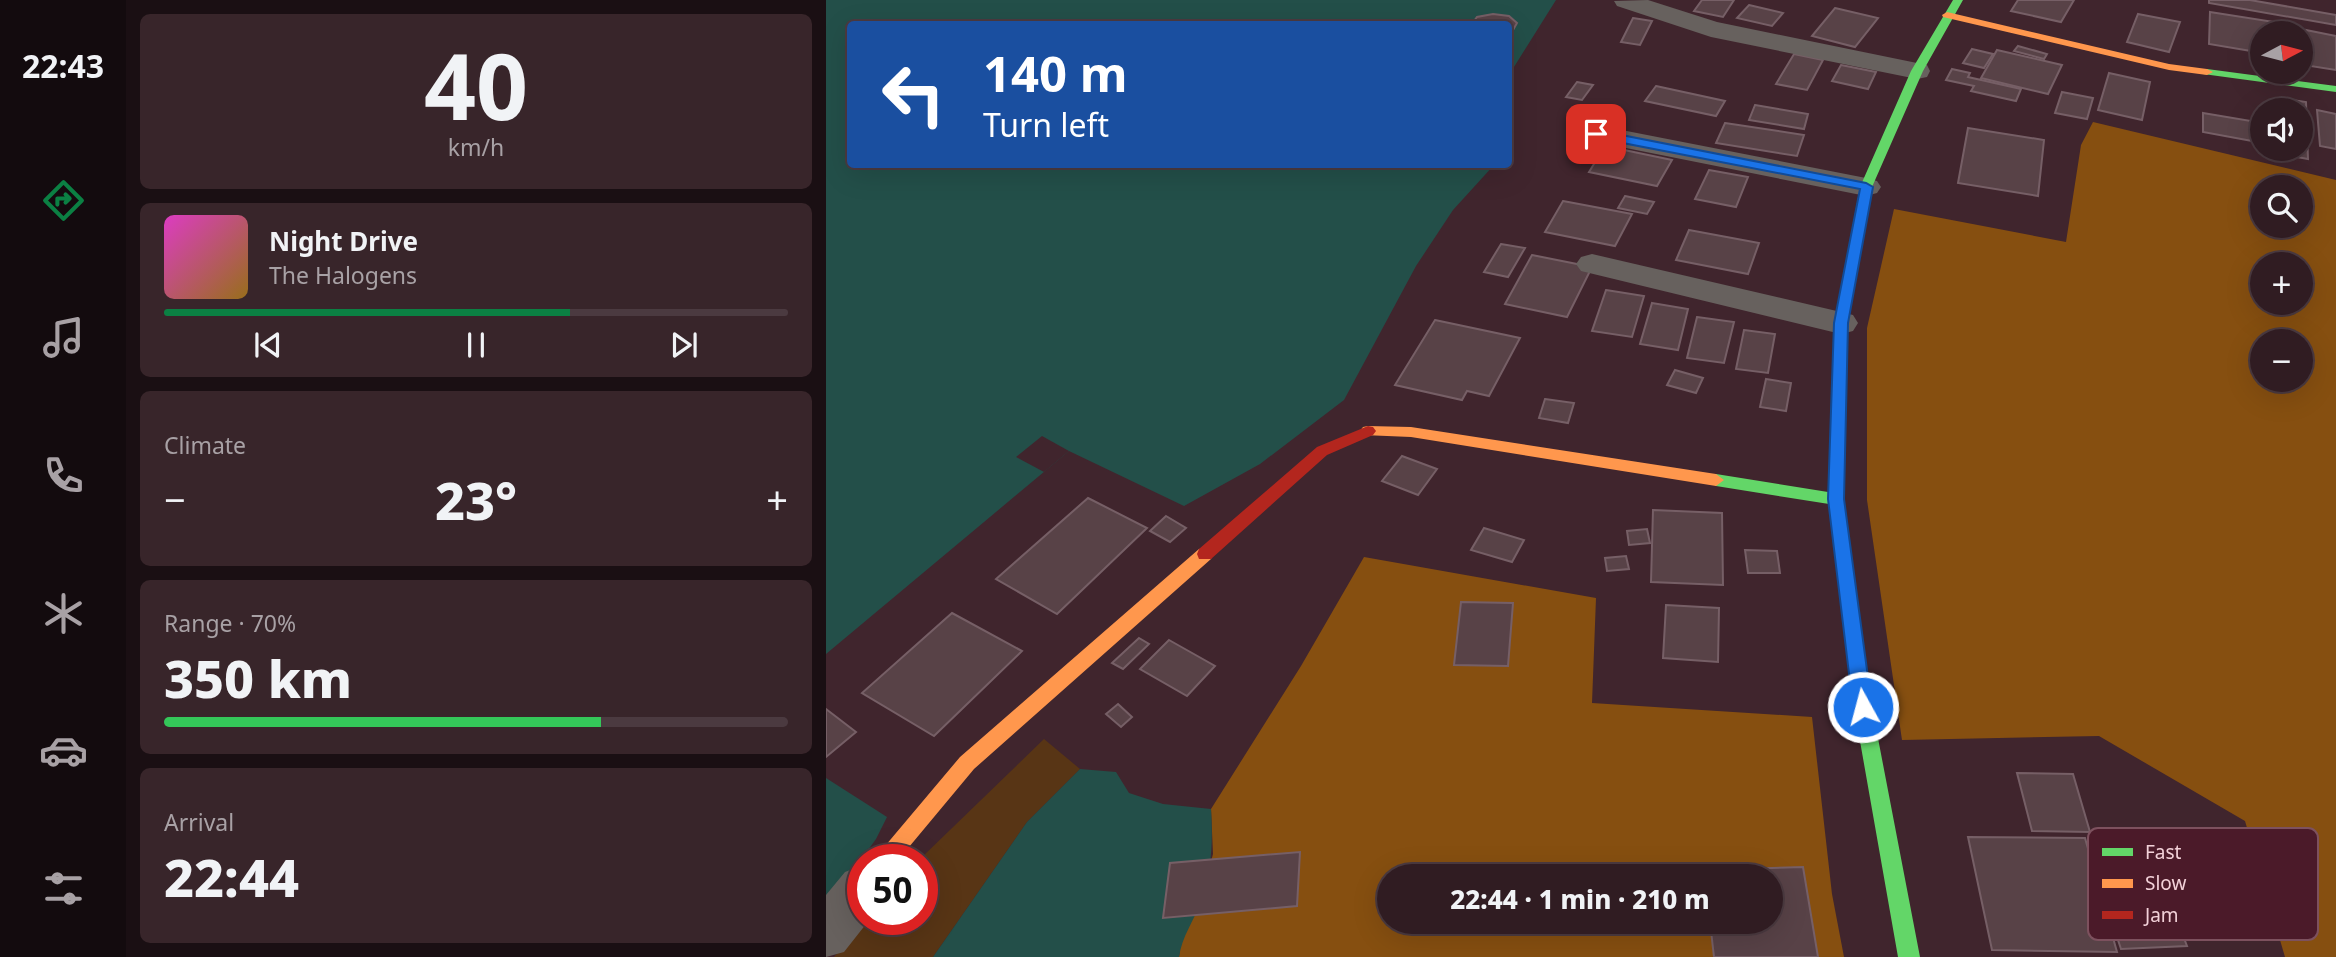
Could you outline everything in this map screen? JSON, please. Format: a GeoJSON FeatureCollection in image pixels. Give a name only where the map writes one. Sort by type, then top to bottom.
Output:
{"type":"FeatureCollection","features":[{"type":"Feature","properties":{"kind":"street"},"geometry":{"type":"LineString","coordinates":[[1909,957],[1863,707],[1836,499],[1841,323],[1866,187],[1917,71],[1958,0]]}},
{"type":"Feature","properties":{"kind":"street"},"geometry":{"type":"LineString","coordinates":[[1626,1],[1711,29],[1917,71]]}},
{"type":"Feature","properties":{"kind":"street"},"geometry":{"type":"LineString","coordinates":[[1947,15],[2169,66],[2336,89]]}},
{"type":"Feature","properties":{"kind":"street"},"geometry":{"type":"LineString","coordinates":[[1596,134],[1866,187]]}},
{"type":"Feature","properties":{"kind":"street"},"geometry":{"type":"LineString","coordinates":[[1592,264],[1841,323]]}},
{"type":"Feature","properties":{"kind":"street"},"geometry":{"type":"LineString","coordinates":[[899,844],[967,762],[1322,451],[1372,429],[1411,432],[1836,499]]}},
{"type":"Feature","properties":{"kind":"street"},"geometry":{"type":"LineString","coordinates":[[826,933],[847,908]]}},
{"type":"Feature","properties":{"kind":"shaded area"},"geometry":{"type":"Polygon","coordinates":[[[826,0],[1556,0],[1512,70],[1512,21],[847,21],[847,168],[1491,168],[1453,210],[1416,266],[1344,400],[1260,464],[1184,506],[1069,451],[826,654],[826,0]]]}},
{"type":"Feature","properties":{"kind":"shaded area"},"geometry":{"type":"Polygon","coordinates":[[[2093,122],[2336,180],[2336,957],[2285,957],[2280,940],[2318,940],[2318,828],[2247,828],[2245,821],[2099,736],[1902,740],[1867,500],[1867,328],[1894,209],[2066,242],[2081,145],[2093,122]]]}},
{"type":"Feature","properties":{"kind":"shaded area"},"geometry":{"type":"Polygon","coordinates":[[[1364,557],[1596,598],[1592,703],[1812,717],[1832,894],[1844,957],[1179,957],[1181,942],[1200,903],[1213,854],[1211,809],[1301,666],[1364,557]]]}},
{"type":"Feature","properties":{"kind":"shaded area"},"geometry":{"type":"Polygon","coordinates":[[[1044,739],[1080,769],[1027,822],[933,957],[834,957],[854,935],[938,935],[938,844],[936,844],[1044,739]]]}},
{"type":"Feature","properties":{"kind":"shaded area"},"geometry":{"type":"Polygon","coordinates":[[[1080,769],[1116,772],[1129,793],[1163,804],[1211,809],[1210,866],[1201,901],[1179,957],[933,957],[1027,822],[1080,769]]]}},
{"type":"Feature","properties":{"kind":"shaded area"},"geometry":{"type":"Polygon","coordinates":[[[826,778],[887,817],[872,844],[847,844],[847,879],[826,908],[826,778]]]}},
{"type":"Feature","properties":{"kind":"pier"},"geometry":{"type":"Polygon","coordinates":[[[1042,436],[1069,451],[1044,472],[1016,457],[1042,436]]]}},
{"type":"Feature","properties":{"kind":"building"},"geometry":{"type":"Polygon","coordinates":[[[1702,0],[1734,0],[1723,17],[1694,11],[1702,0]]]}},
{"type":"Feature","properties":{"kind":"building"},"geometry":{"type":"Polygon","coordinates":[[[2018,0],[2074,0],[2061,22],[2011,11],[2018,0]]]}},
{"type":"Feature","properties":{"kind":"building"},"geometry":{"type":"Polygon","coordinates":[[[2209,0],[2250,0],[2336,15],[2336,25],[2314,21],[2209,3],[2209,0]]]}},
{"type":"Feature","properties":{"kind":"building"},"geometry":{"type":"Polygon","coordinates":[[[1749,5],[1783,13],[1772,26],[1737,18],[1749,5]]]}},
{"type":"Feature","properties":{"kind":"building"},"geometry":{"type":"Polygon","coordinates":[[[1835,8],[1878,18],[1855,47],[1812,36],[1835,8]]]}},
{"type":"Feature","properties":{"kind":"building"},"geometry":{"type":"Polygon","coordinates":[[[2210,12],[2268,21],[2250,21],[2250,51],[2209,44],[2210,12]]]}},
{"type":"Feature","properties":{"kind":"building"},"geometry":{"type":"Polygon","coordinates":[[[1493,14],[1509,16],[1517,23],[1512,32],[1512,21],[1474,21],[1477,17],[1493,14]]]}},
{"type":"Feature","properties":{"kind":"building"},"geometry":{"type":"Polygon","coordinates":[[[2138,14],[2180,22],[2169,52],[2127,42],[2138,14]]]}},
{"type":"Feature","properties":{"kind":"building"},"geometry":{"type":"Polygon","coordinates":[[[1633,18],[1652,21],[1640,45],[1621,42],[1633,18]]]}},
{"type":"Feature","properties":{"kind":"building"},"geometry":{"type":"Polygon","coordinates":[[[2314,32],[2336,36],[2336,70],[2314,67],[2314,32]]]}},
{"type":"Feature","properties":{"kind":"building"},"geometry":{"type":"Polygon","coordinates":[[[2018,46],[2047,54],[2044,59],[2014,51],[2018,46]]]}},
{"type":"Feature","properties":{"kind":"building"},"geometry":{"type":"Polygon","coordinates":[[[1972,49],[1993,54],[1984,68],[1963,63],[1972,49]]]}},
{"type":"Feature","properties":{"kind":"building"},"geometry":{"type":"Polygon","coordinates":[[[1997,50],[2062,65],[2048,94],[1981,78],[1997,50]]]}},
{"type":"Feature","properties":{"kind":"building"},"geometry":{"type":"Polygon","coordinates":[[[1794,54],[1823,60],[1807,90],[1776,84],[1794,54]]]}},
{"type":"Feature","properties":{"kind":"building"},"geometry":{"type":"Polygon","coordinates":[[[1841,65],[1876,72],[1868,89],[1832,81],[1841,65]]]}},
{"type":"Feature","properties":{"kind":"building"},"geometry":{"type":"Polygon","coordinates":[[[1952,69],[1970,73],[1968,77],[2021,89],[2016,101],[1971,91],[1974,86],[1946,80],[1952,69]]]}},
{"type":"Feature","properties":{"kind":"building"},"geometry":{"type":"Polygon","coordinates":[[[2109,73],[2150,82],[2142,120],[2098,110],[2109,73]]]}},
{"type":"Feature","properties":{"kind":"building"},"geometry":{"type":"Polygon","coordinates":[[[1577,82],[1593,85],[1582,100],[1566,97],[1577,82]]]}},
{"type":"Feature","properties":{"kind":"building"},"geometry":{"type":"Polygon","coordinates":[[[1656,86],[1725,101],[1716,116],[1645,101],[1656,86]]]}},
{"type":"Feature","properties":{"kind":"building"},"geometry":{"type":"Polygon","coordinates":[[[2062,92],[2093,98],[2087,119],[2055,113],[2062,92]]]}},
{"type":"Feature","properties":{"kind":"building"},"geometry":{"type":"Polygon","coordinates":[[[1755,105],[1808,114],[1804,129],[1749,120],[1755,105]]]}},
{"type":"Feature","properties":{"kind":"building"},"geometry":{"type":"Polygon","coordinates":[[[2317,110],[2336,114],[2336,149],[2320,146],[2317,110]]]}},
{"type":"Feature","properties":{"kind":"building"},"geometry":{"type":"Polygon","coordinates":[[[2203,113],[2250,121],[2250,141],[2203,132],[2203,113]]]}},
{"type":"Feature","properties":{"kind":"building"},"geometry":{"type":"Polygon","coordinates":[[[1725,123],[1804,135],[1797,156],[1716,143],[1725,123]]]}},
{"type":"Feature","properties":{"kind":"building"},"geometry":{"type":"Polygon","coordinates":[[[1968,128],[2044,140],[2038,196],[1958,183],[1968,128]]]}},
{"type":"Feature","properties":{"kind":"building"},"geometry":{"type":"Polygon","coordinates":[[[1605,146],[1672,160],[1657,186],[1589,172],[1605,146]]]}},
{"type":"Feature","properties":{"kind":"building"},"geometry":{"type":"Polygon","coordinates":[[[1709,170],[1748,177],[1736,207],[1695,199],[1709,170]]]}},
{"type":"Feature","properties":{"kind":"building"},"geometry":{"type":"Polygon","coordinates":[[[1625,196],[1654,202],[1647,214],[1618,208],[1625,196]]]}},
{"type":"Feature","properties":{"kind":"building"},"geometry":{"type":"Polygon","coordinates":[[[1563,201],[1632,214],[1615,246],[1545,232],[1563,201]]]}},
{"type":"Feature","properties":{"kind":"building"},"geometry":{"type":"Polygon","coordinates":[[[1689,230],[1759,243],[1748,274],[1676,260],[1689,230]]]}},
{"type":"Feature","properties":{"kind":"building"},"geometry":{"type":"Polygon","coordinates":[[[1501,244],[1525,248],[1508,277],[1484,272],[1501,244]]]}},
{"type":"Feature","properties":{"kind":"building"},"geometry":{"type":"Polygon","coordinates":[[[1532,255],[1592,267],[1567,317],[1505,304],[1532,255]]]}},
{"type":"Feature","properties":{"kind":"building"},"geometry":{"type":"Polygon","coordinates":[[[1606,290],[1644,296],[1632,337],[1592,331],[1606,290]]]}},
{"type":"Feature","properties":{"kind":"building"},"geometry":{"type":"Polygon","coordinates":[[[1652,303],[1688,309],[1678,350],[1640,344],[1652,303]]]}},
{"type":"Feature","properties":{"kind":"building"},"geometry":{"type":"Polygon","coordinates":[[[1697,317],[1734,322],[1724,363],[1687,358],[1697,317]]]}},
{"type":"Feature","properties":{"kind":"building"},"geometry":{"type":"Polygon","coordinates":[[[1435,320],[1520,338],[1489,396],[1467,391],[1462,400],[1395,385],[1435,320]]]}},
{"type":"Feature","properties":{"kind":"building"},"geometry":{"type":"Polygon","coordinates":[[[1744,330],[1775,334],[1768,373],[1736,369],[1744,330]]]}},
{"type":"Feature","properties":{"kind":"building"},"geometry":{"type":"Polygon","coordinates":[[[1675,370],[1703,378],[1696,393],[1667,385],[1675,370]]]}},
{"type":"Feature","properties":{"kind":"building"},"geometry":{"type":"Polygon","coordinates":[[[1766,379],[1791,383],[1786,411],[1760,407],[1766,379]]]}},
{"type":"Feature","properties":{"kind":"building"},"geometry":{"type":"Polygon","coordinates":[[[1545,399],[1574,403],[1568,423],[1539,418],[1545,399]]]}},
{"type":"Feature","properties":{"kind":"building"},"geometry":{"type":"Polygon","coordinates":[[[1402,456],[1437,469],[1418,495],[1382,481],[1402,456]]]}},
{"type":"Feature","properties":{"kind":"building"},"geometry":{"type":"Polygon","coordinates":[[[1088,498],[1147,528],[1057,614],[996,579],[1088,498]]]}},
{"type":"Feature","properties":{"kind":"building"},"geometry":{"type":"Polygon","coordinates":[[[1653,510],[1722,513],[1723,585],[1651,582],[1653,510]]]}},
{"type":"Feature","properties":{"kind":"building"},"geometry":{"type":"Polygon","coordinates":[[[1166,516],[1186,528],[1170,542],[1150,531],[1166,516]]]}},
{"type":"Feature","properties":{"kind":"building"},"geometry":{"type":"Polygon","coordinates":[[[1484,528],[1524,540],[1512,562],[1471,550],[1484,528]]]}},
{"type":"Feature","properties":{"kind":"building"},"geometry":{"type":"Polygon","coordinates":[[[1647,529],[1650,543],[1629,545],[1627,531],[1647,529]]]}},
{"type":"Feature","properties":{"kind":"building"},"geometry":{"type":"Polygon","coordinates":[[[1745,550],[1777,551],[1780,573],[1748,573],[1745,550]]]}},
{"type":"Feature","properties":{"kind":"building"},"geometry":{"type":"Polygon","coordinates":[[[1626,556],[1629,569],[1607,571],[1605,558],[1626,556]]]}},
{"type":"Feature","properties":{"kind":"building"},"geometry":{"type":"Polygon","coordinates":[[[1461,602],[1513,603],[1508,666],[1454,665],[1461,602]]]}},
{"type":"Feature","properties":{"kind":"building"},"geometry":{"type":"Polygon","coordinates":[[[1666,605],[1719,608],[1718,662],[1663,658],[1666,605]]]}},
{"type":"Feature","properties":{"kind":"building"},"geometry":{"type":"Polygon","coordinates":[[[952,613],[1022,651],[934,736],[862,693],[952,613]]]}},
{"type":"Feature","properties":{"kind":"building"},"geometry":{"type":"Polygon","coordinates":[[[1139,638],[1149,644],[1123,669],[1112,663],[1139,638]]]}},
{"type":"Feature","properties":{"kind":"building"},"geometry":{"type":"Polygon","coordinates":[[[1169,640],[1215,666],[1187,696],[1140,669],[1169,640]]]}},
{"type":"Feature","properties":{"kind":"building"},"geometry":{"type":"Polygon","coordinates":[[[1118,704],[1132,717],[1121,727],[1106,714],[1118,704]]]}},
{"type":"Feature","properties":{"kind":"building"},"geometry":{"type":"Polygon","coordinates":[[[826,709],[856,732],[826,757],[826,709]]]}},
{"type":"Feature","properties":{"kind":"building"},"geometry":{"type":"Polygon","coordinates":[[[2017,773],[2073,774],[2088,832],[2032,831],[2017,773]]]}},
{"type":"Feature","properties":{"kind":"building"},"geometry":{"type":"Polygon","coordinates":[[[1968,837],[2085,838],[2088,849],[2088,940],[2114,940],[2117,952],[1992,950],[1968,837]]]}},
{"type":"Feature","properties":{"kind":"building"},"geometry":{"type":"Polygon","coordinates":[[[1300,852],[1297,906],[1163,918],[1170,863],[1300,852]]]}},
{"type":"Feature","properties":{"kind":"building"},"geometry":{"type":"Polygon","coordinates":[[[1803,867],[1818,957],[1714,957],[1711,934],[1783,934],[1783,868],[1803,867]]]}},
{"type":"Feature","properties":{"kind":"building"},"geometry":{"type":"Polygon","coordinates":[[[2118,940],[2185,940],[2187,946],[2121,949],[2118,940]]]}},
{"type":"Feature","properties":{"kind":"traffic: fast"},"geometry":{"type":"LineString","coordinates":[[1909,957],[1863,707],[1836,499],[1841,323],[1866,187],[1917,71],[1958,0]]}},
{"type":"Feature","properties":{"kind":"traffic: fast"},"geometry":{"type":"LineString","coordinates":[[2207,72],[2336,89]]}},
{"type":"Feature","properties":{"kind":"traffic: fast"},"geometry":{"type":"LineString","coordinates":[[1716,480],[1836,499]]}},
{"type":"Feature","properties":{"kind":"traffic: slow"},"geometry":{"type":"LineString","coordinates":[[1947,15],[2169,67],[2207,72]]}},
{"type":"Feature","properties":{"kind":"traffic: slow"},"geometry":{"type":"LineString","coordinates":[[1368,431],[1411,432],[1716,480]]}},
{"type":"Feature","properties":{"kind":"traffic: slow"},"geometry":{"type":"LineString","coordinates":[[900,844],[967,763],[1205,554]]}},
{"type":"Feature","properties":{"kind":"traffic: jam"},"geometry":{"type":"LineString","coordinates":[[1205,554],[1322,451],[1368,431]]}},
{"type":"Feature","properties":{"kind":"route"},"geometry":{"type":"LineString","coordinates":[[1596,134],[1866,187],[1841,323],[1836,499],[1863,707]]}}]}
